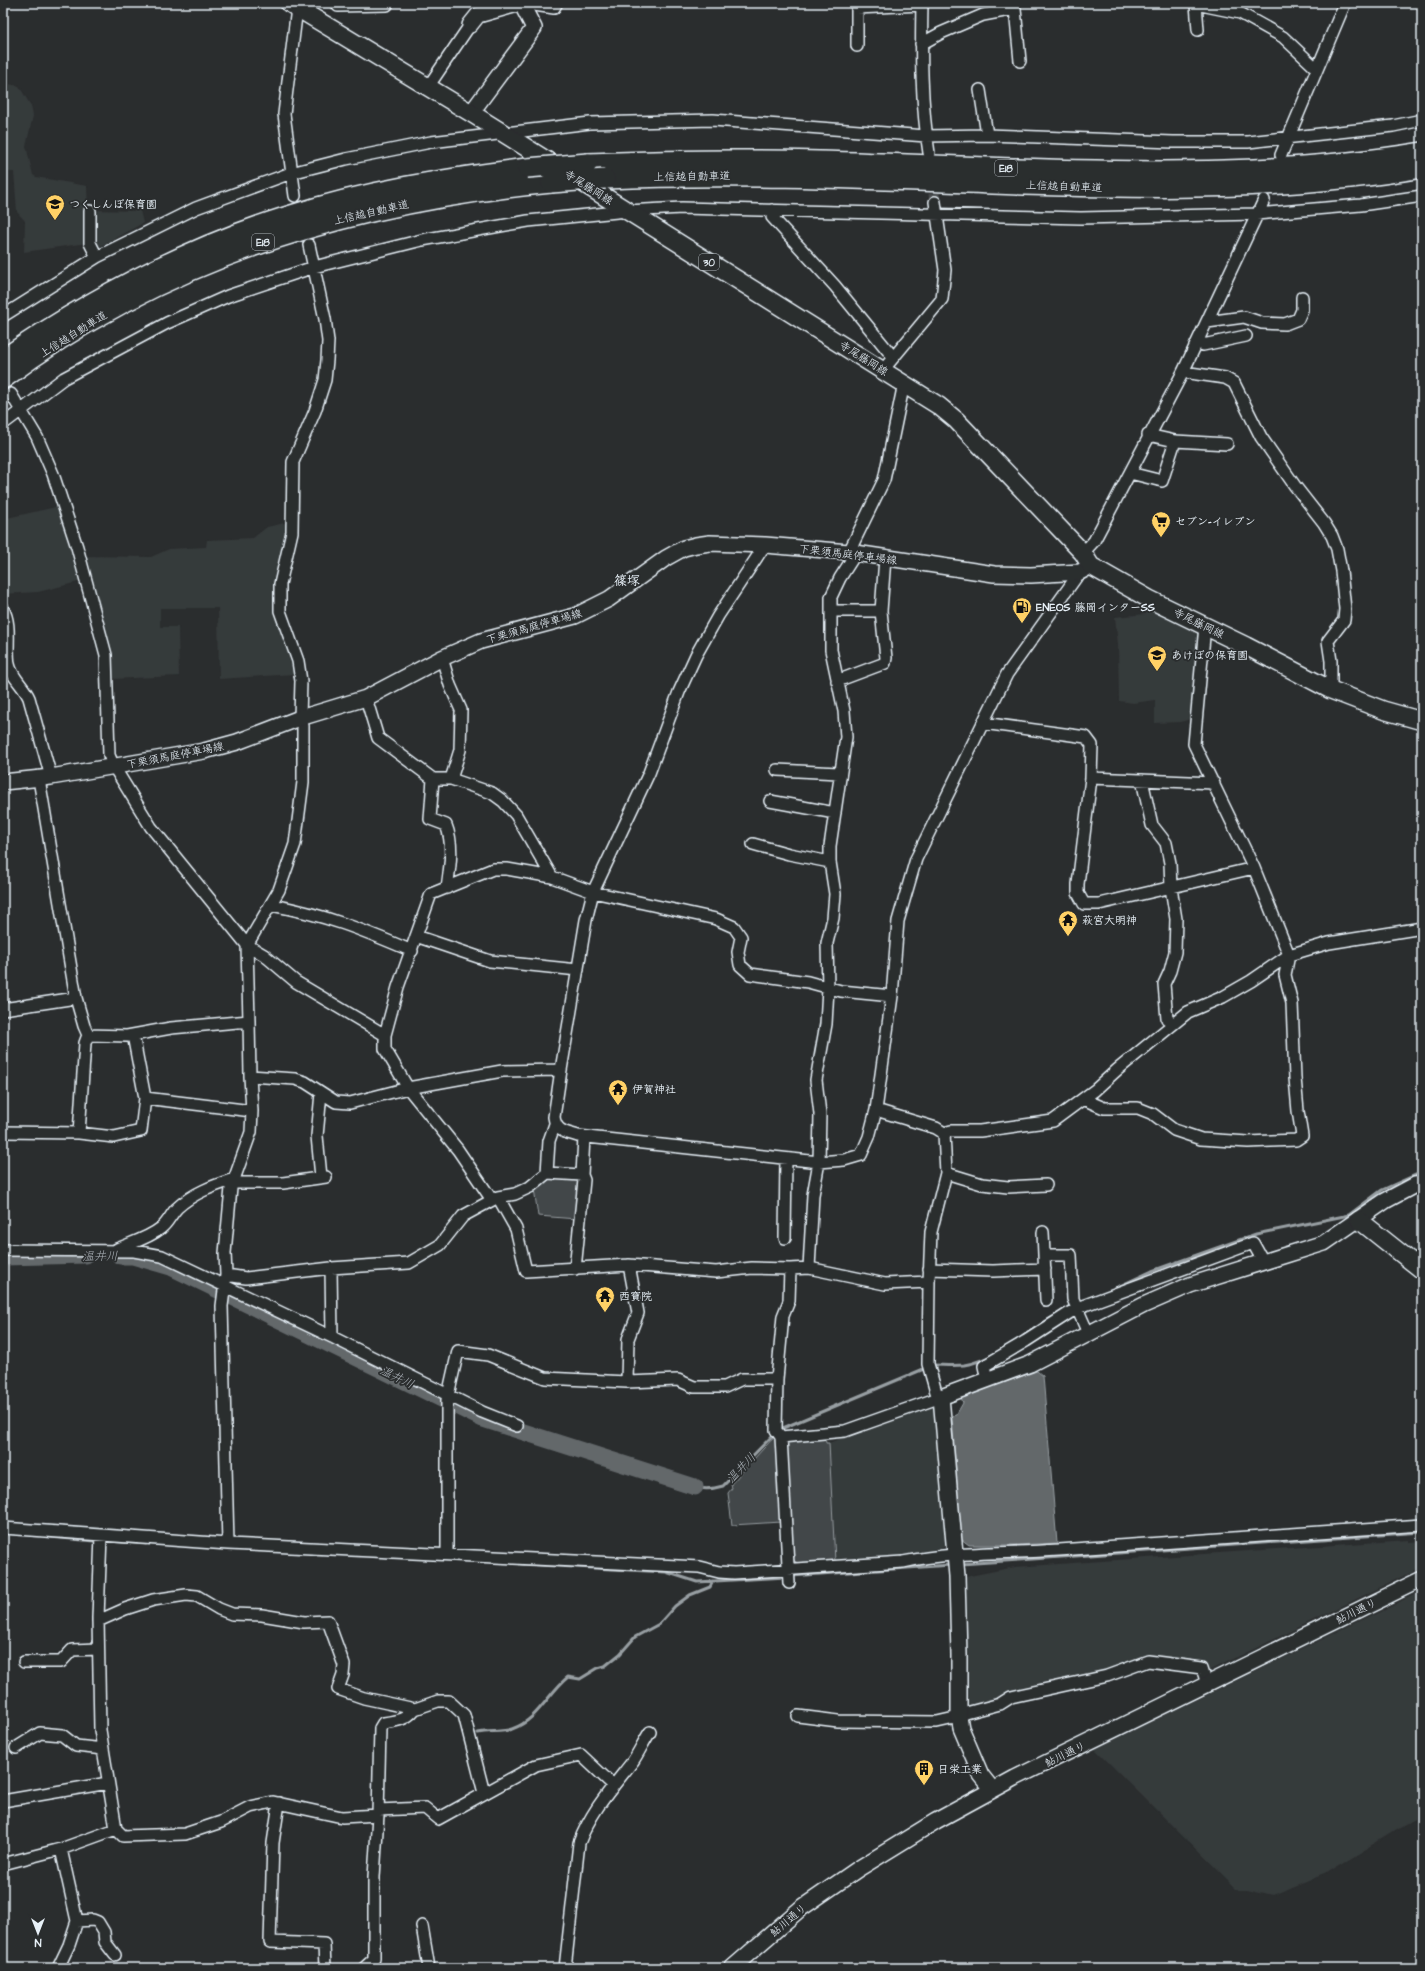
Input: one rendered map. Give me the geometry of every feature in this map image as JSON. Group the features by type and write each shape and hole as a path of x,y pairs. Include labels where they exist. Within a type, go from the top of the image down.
{"highway":[{"name":"上信越自動車道","path":"3,359 63,319 115,289 155,268 244,231 288,216 382,191 477,174 588,163 699,159 1060,169 1192,171 1294,168 1422,152"},
{"name":"上信越自動車道","path":"7,387 76,330 123,303 164,283 252,246 338,219 385,207 470,192 605,179 768,176 1066,186 1196,188 1297,184 1346,179 1422,168"}],"main road":[{"name":"寺尾藤岡線","path":"293,6 471,113 940,406 956,420 1085,564 1149,599 1331,690 1376,707 1422,721"},
{"path":"1359,1220 1422,1270"}],"street":[{"path":"338,3 338,6 387,5 388,3"},
{"path":"471,113 534,28 521,3"},
{"path":"428,87 478,15 521,3 554,8 557,3"},
{"path":"1281,155 1344,3"},
{"path":"857,46 857,8 922,4 922,100 929,153"},
{"path":"1198,30 1196,4 1240,13 1283,37 1317,69"},
{"path":"293,6 284,114 291,156 291,173 295,196"},
{"path":"921,44 983,14 1015,9 1020,61"},
{"path":"980,90 987,136"},
{"path":"3,316 97,257 196,208 291,173 391,149 431,142 590,122 713,120 926,136 987,136 1173,142 1248,142 1393,126 1422,120"},
{"path":"3,424 64,378 167,323 228,296 314,267 422,240 528,221 627,211 682,208 1081,218 1256,214 1361,205 1422,196"},
{"path":"765,545 718,616 696,655 649,773 593,892 586,920 554,1117 555,1124 560,1131 584,1137 819,1162 844,1160 861,1155 869,1137 876,1110 892,996 898,921 916,859 1008,674 1085,564 1094,541 1130,473 1148,435 1183,372 1232,270 1256,214 1264,200"},
{"path":"883,370 942,299 945,270 935,202"},
{"path":"772,210 772,217 835,286 893,357"},
{"path":"90,211 90,243 97,257"},
{"path":"228,1544 224,1286 225,1253 233,1181 250,1132 252,1111 247,945 279,890 295,844 303,782 303,726 300,718 301,681 298,661 280,611 280,584 292,532 293,462 315,411 325,380 327,360 328,341 325,319 309,245"},
{"path":"1207,322 1244,317 1251,321 1262,323 1285,324 1298,319 1302,310 1302,297"},
{"path":"1199,339 1203,345 1246,336"},
{"path":"1183,372 1225,378 1234,383 1261,437 1332,536 1337,549 1341,571 1345,609 1344,620 1328,641 1331,690"},
{"path":"809,1268 813,1195 819,1162 820,1114 816,1080 826,1024 828,988 827,943 834,918 834,894 830,862 840,773 846,737 844,711 831,650 831,597 884,480 904,383"},
{"path":"7,387 37,437 53,474 77,547 106,655 109,755 114,767 151,827 247,945 264,955 296,982 385,1035"},
{"path":"1148,435 1175,441 1227,444"},
{"path":"1130,473 1162,481 1175,441"},
{"name":"下栗須馬庭停車場線","path":"3,782 45,778 204,751 237,742 300,718 366,698 442,658 481,641 575,616 609,599 666,558 684,548 710,543 765,545 852,553 994,574 1085,564"},
{"path":"837,681 885,663 886,658 881,611 885,558"},
{"path":"3,609 7,616 9,664 12,672 26,689 29,698 45,778 76,998 88,1035 85,1044 79,1133"},
{"path":"831,611 881,611"},
{"path":"1083,1099 1104,1108 1138,1108 1153,1114 1174,1130 1201,1139 1248,1142 1296,1140 1302,1136 1295,1078 1292,1003 1285,974 1288,955 1254,868 1194,744 1205,626"},
{"path":"442,658 450,685 461,710 460,750 451,779"},
{"path":"366,698 378,738 434,779 451,779 492,793 503,801 516,815 552,876"},
{"path":"983,722 1086,737 1092,745 1091,778 1078,884 1078,893 1084,904 1099,904 1254,868"},
{"path":"777,770 840,773"},
{"path":"1091,778 1214,783"},
{"path":"434,779 430,819 446,825 450,834 451,855 447,888"},
{"path":"1142,780 1152,825 1166,844 1170,863 1171,888 1176,919 1175,952 1170,971 1164,984 1167,1019 1173,1023"},
{"path":"770,801 835,813"},
{"path":"753,844 789,854 830,862"},
{"path":"892,996 840,991 808,982 750,974 740,965 738,952 741,937 734,927 716,919 593,892 552,876 507,869 493,869 431,894 398,987 385,1035 386,1049 408,1088 495,1198 516,1229 526,1270 575,1269 629,1265 716,1272 752,1268 809,1268 885,1284 929,1282"},
{"path":"271,905 306,911 339,921 412,951"},
{"path":"876,1110 936,1128 944,1133 951,1131 980,1131 1053,1121 1083,1099 1188,1012 1223,997 1288,955 1329,943 1422,928"},
{"path":"416,936 490,961 578,970"},
{"path":"3,1009 76,998"},
{"path":"88,1035 133,1035 171,1028 249,1021"},
{"path":"3,1132 79,1133 114,1137 141,1131 145,1098 133,1035"},
{"path":"250,1076 295,1079 305,1082 336,1102 350,1103 408,1088 502,1071 561,1070"},
{"path":"112,1250 152,1234 162,1227 176,1209 190,1198 209,1188 233,1181 283,1183 324,1177 317,1136 321,1093"},
{"path":"145,1098 252,1111"},
{"path":"547,1173 549,1141 555,1124"},
{"path":"944,1133 946,1173 930,1232 928,1364 936,1392 941,1397 955,1558 960,1654 959,1717 961,1728 981,1775 993,1790"},
{"path":"575,1269 584,1180 582,1175 584,1137"},
{"path":"785,1238 786,1159"},
{"path":"224,1286 246,1278 331,1268 409,1263 440,1245 463,1216 495,1198 515,1194 530,1187 547,1173 582,1175"},
{"path":"946,1173 982,1184 1008,1187 1046,1185"},
{"path":"781,1437 845,1431 1030,1364 1144,1305 1190,1285 1324,1243 1385,1201 1414,1185 1422,1184"},
{"path":"1043,1232 1046,1300"},
{"path":"987,1380 984,1366 1077,1308 1252,1243 1263,1261"},
{"path":"3,1250 112,1250 134,1251 162,1256 332,1337 482,1412 517,1426"},
{"path":"1045,1255 1072,1255 1072,1299 1088,1333"},
{"path":"627,1382 628,1339 638,1313 629,1265"},
{"path":"331,1268 332,1337"},
{"path":"789,1576 781,1437 776,1430 777,1379 783,1316 789,1301 790,1269"},
{"path":"929,1269 993,1271 1045,1269"},
{"path":"447,1554 448,1394 458,1351 488,1355 544,1378 627,1382 678,1380 694,1387 725,1387 742,1379 777,1379"},
{"path":"3,1528 228,1544 699,1567 727,1573 789,1576 903,1562 929,1556 955,1558 1422,1525"},
{"path":"101,1535 98,1621 100,1730 116,1829 123,1836 185,1834 221,1822 250,1807 273,1802 342,1817 425,1808 438,1819 536,1765 581,1755 613,1785"},
{"name":"鮎川通り","path":"732,1968 800,1909 858,1869 936,1821 993,1790 1422,1579"},
{"path":"98,1621 125,1609 153,1600 186,1595 197,1596 219,1609 232,1614 262,1616 304,1622 328,1621 344,1665 343,1675 338,1689 364,1698 414,1709 438,1701 449,1701 464,1715 484,1793"},
{"path":"24,1662 60,1662 72,1650 98,1649"},
{"path":"798,1716 838,1721 937,1722 959,1717 966,1713 1000,1704 1011,1697 1100,1678 1148,1661 1202,1668 1207,1684"},
{"path":"364,1968 374,1959 374,1877 378,1813 380,1728 383,1723 400,1721 409,1716 414,1709"},
{"path":"565,1968 580,1843 584,1829 596,1808 633,1760 650,1732"},
{"path":"16,1748 40,1733 62,1736 76,1746 103,1749"},
{"path":"3,1801 108,1783"},
{"path":"279,1803 273,1843 270,1942 324,1944 325,1968"},
{"path":"3,1864 61,1849 116,1829"},
{"path":"58,1968 69,1945 77,1921 61,1849"},
{"path":"77,1921 93,1920 98,1922 104,1932 105,1942 115,1955"},
{"path":"422,1926 429,1968"}],"shaded area":[{"path":"3,83 19,86 31,106 33,116 26,146 33,175 36,177 87,186 88,210 140,211 143,223 97,248 87,243 24,252 25,221 17,212 14,172 3,172"},
{"path":"60,506 82,581 38,592 3,594 3,519"},
{"path":"289,522 274,593 274,606 294,674 219,679 218,608 160,608 160,627 178,627 179,676 111,679 82,556 151,557 169,549 206,547 207,540 253,538 267,527"},
{"name":"あけぼの保育園","path":"1147,608 1198,633 1190,719 1181,722 1155,723 1155,700 1133,703 1119,701 1118,644 1115,617 1146,614"},
{"path":"546,1176 579,1177 577,1219 538,1216 534,1188"},
{"path":"1037,1371 1043,1376 1057,1543 969,1545 961,1539 952,1416 956,1415 963,1403 961,1397"},
{"path":"928,1405 936,1409 946,1544 942,1548 903,1556 835,1562 829,1443"},
{"path":"775,1436 781,1522 732,1525 728,1493 732,1488 731,1484"},
{"path":"825,1437 826,1443 829,1443 835,1562 799,1564 792,1559 785,1446 790,1439"},
{"path":"1409,1540 1409,1542 1422,1541 1422,1567 1207,1672 1150,1659 1105,1673 1009,1694 970,1708 965,1708 960,1578 1015,1567"},
{"path":"1422,1591 1422,1817 1405,1825 1329,1872 1273,1895 1247,1889 1236,1889 1095,1749"}],"waterway":[{"path":"1111,1290 1152,1271 1256,1234 1349,1215 1382,1190 1422,1172"},
{"name":"温井川","path":"3,1257 86,1255"},
{"name":"温井川","path":"120,1256 133,1256 171,1267 483,1419 695,1487"},
{"path":"932,1365 964,1365 986,1358 1009,1346 1051,1318"},
{"path":"783,1428 926,1368"},
{"name":"温井川","path":"695,1487 709,1489 723,1486 775,1433"},
{"path":"961,1564 1422,1532"},
{"path":"50,1537 94,1541"},
{"path":"109,1541 146,1544"},
{"path":"520,1564 666,1572 697,1582 786,1577"},
{"path":"791,1576 951,1565"},
{"path":"478,1733 508,1730 521,1725 536,1713 561,1683 568,1677 580,1679 598,1668 605,1666 620,1654 635,1637 659,1624 675,1606 690,1595 710,1587 713,1581"}],"tunnel":[{"path":"932,177 935,202"}],"place":[{"name":"つくしんぼ保育園","path":"55,221"},
{"name":"セブン-イレブン","path":"1161,538"},
{"name":"ENEOS 藤岡インターSS","path":"1022,624"},
{"name":"あけぼの保育園","path":"1157,672"},
{"name":"萩宮大明神","path":"1068,937"},
{"name":"伊賀神社","path":"618,1106"},
{"name":"西寶院","path":"605,1313"},
{"name":"日栄工業","path":"924,1786"}],"district":[{"name":"篠塚","path":"627,580"}]}
